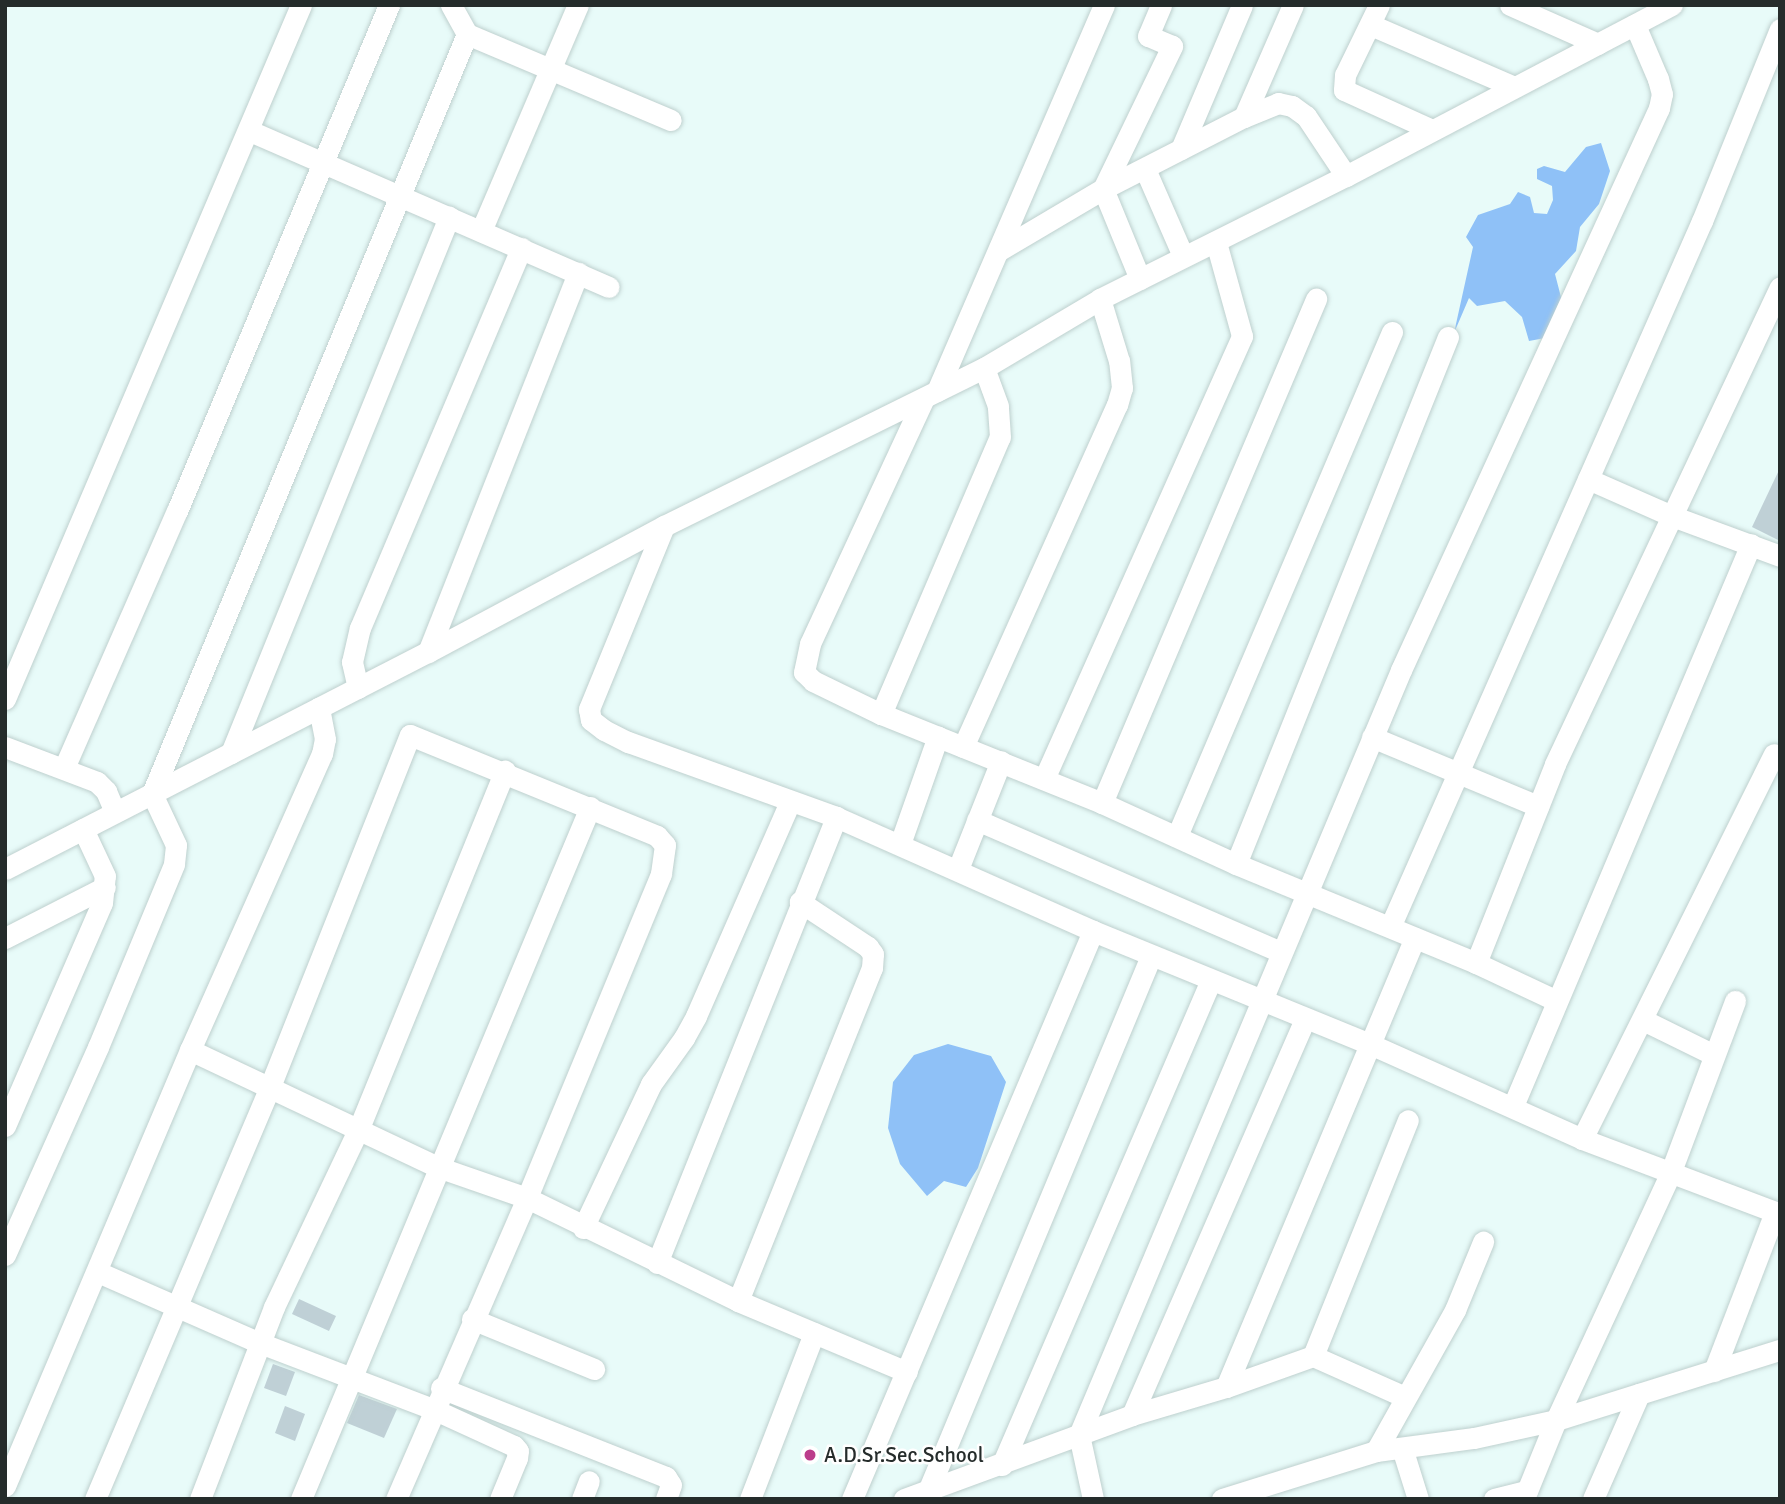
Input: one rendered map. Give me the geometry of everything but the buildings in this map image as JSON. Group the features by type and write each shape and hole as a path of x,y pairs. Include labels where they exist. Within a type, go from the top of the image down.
{"street":[{"path":"5,699 250,131 301,5"},
{"path":"64,768 177,512 389,5"},
{"path":"451,5 467,34 549,71 671,120"},
{"path":"481,231 578,5"},
{"path":"1104,5 998,251 804,658 804,672 813,681 881,714 1102,803 1236,864 1476,963 1557,1001"},
{"path":"1140,279 1103,189 1172,46 1148,36 1161,5"},
{"path":"1181,149 1242,5"},
{"path":"1244,117 1293,5"},
{"path":"1510,5 1598,44"},
{"path":"5,869 428,652 664,526 984,368 1100,299 1346,176 1672,5"},
{"path":"1432,130 1344,90 1345,75 1375,15 1514,88"},
{"path":"1093,1499 1079,1435 1372,737 1659,108 1662,94 1658,79 1635,25"},
{"path":"1390,927 1702,221 1780,29"},
{"path":"5,1255 98,1047 174,864 176,845 152,794 467,34"},
{"path":"998,251 1103,189 1244,117 1278,103 1292,106 1306,116 1346,176"},
{"path":"250,131 609,287"},
{"path":"1145,169 1183,256"},
{"path":"231,753 449,217"},
{"path":"1044,779 1242,336 1216,242"},
{"path":"358,688 352,662 360,628 521,248"},
{"path":"428,652 578,273"},
{"path":"1476,963 1555,764 1780,287"},
{"path":"963,747 1122,388 1119,361 1100,299"},
{"path":"1102,803 1317,299"},
{"path":"1177,835 1392,332"},
{"path":"1236,864 1448,337"},
{"path":"881,714 1000,437 998,406 984,368"},
{"path":"1588,479 1672,516 1780,556"},
{"path":"664,526 589,709 591,720 628,742 836,817 900,844 1093,931 1370,1044 1582,1139 1777,1213 1714,1371"},
{"path":"1513,1106 1751,544"},
{"path":"5,1486 190,1051 322,754 325,739 319,708"},
{"path":"94,1499 269,1088 410,735 590,807 657,836 665,845 656,887 527,1198 441,1388 396,1499"},
{"path":"900,844 938,736"},
{"path":"1372,737 1538,806"},
{"path":"5,747 64,768 102,786 115,812"},
{"path":"1582,1139 1774,754"},
{"path":"958,869 1000,761"},
{"path":"200,1499 260,1343 359,1128 505,772"},
{"path":"583,1228 651,1084 684,1038 696,1016 790,802"},
{"path":"301,1499 590,807"},
{"path":"657,1263 836,817"},
{"path":"977,820 1281,952"},
{"path":"5,1126 102,903 106,876 83,829"},
{"path":"5,938 106,887"},
{"path":"737,1301 872,968 873,954 868,947 800,902"},
{"path":"852,1499 1093,931"},
{"path":"1226,1387 1415,938"},
{"path":"928,1491 1151,956"},
{"path":"1002,1465 1211,980"},
{"path":"1494,1499 1525,1495 1556,1420 1670,1174 1735,1001"},
{"path":"1132,1415 1305,1019"},
{"path":"1643,1020 1714,1055"},
{"path":"190,1051 438,1167 527,1198 583,1228 737,1301 908,1372"},
{"path":"1312,1356 1408,1119"},
{"path":"1376,1451 1455,1310 1483,1242"},
{"path":"98,1272 260,1343 433,1409 514,1446 518,1451 500,1499"},
{"path":"472,1319 594,1369"},
{"path":"750,1499 814,1333"},
{"path":"1222,1499 1252,1494 1376,1451 1474,1438 1556,1420 1780,1350"},
{"path":"905,1499 1132,1415 1226,1387 1312,1356 1405,1397"},
{"path":"441,1388 666,1478 671,1485 666,1499"},
{"path":"1593,1499 1639,1394"},
{"path":"1402,1448 1418,1499"}],"water":[{"path":"1601,143 1610,171 1599,204 1580,227 1576,251 1555,274 1562,301 1545,338 1529,341 1522,317 1505,301 1477,306 1469,298 1454,333 1473,247 1466,237 1478,215 1510,204 1518,192 1530,197 1534,213 1547,214 1553,200 1552,186 1537,179 1537,169 1544,166 1565,172 1586,147"},
{"path":"948,1044 991,1056 1006,1082 978,1168 966,1187 944,1181 927,1196 900,1164 888,1128 893,1082 914,1055"}],"place":[{"name":"A.D.Sr.Sec.School","path":"810,1455"}]}
